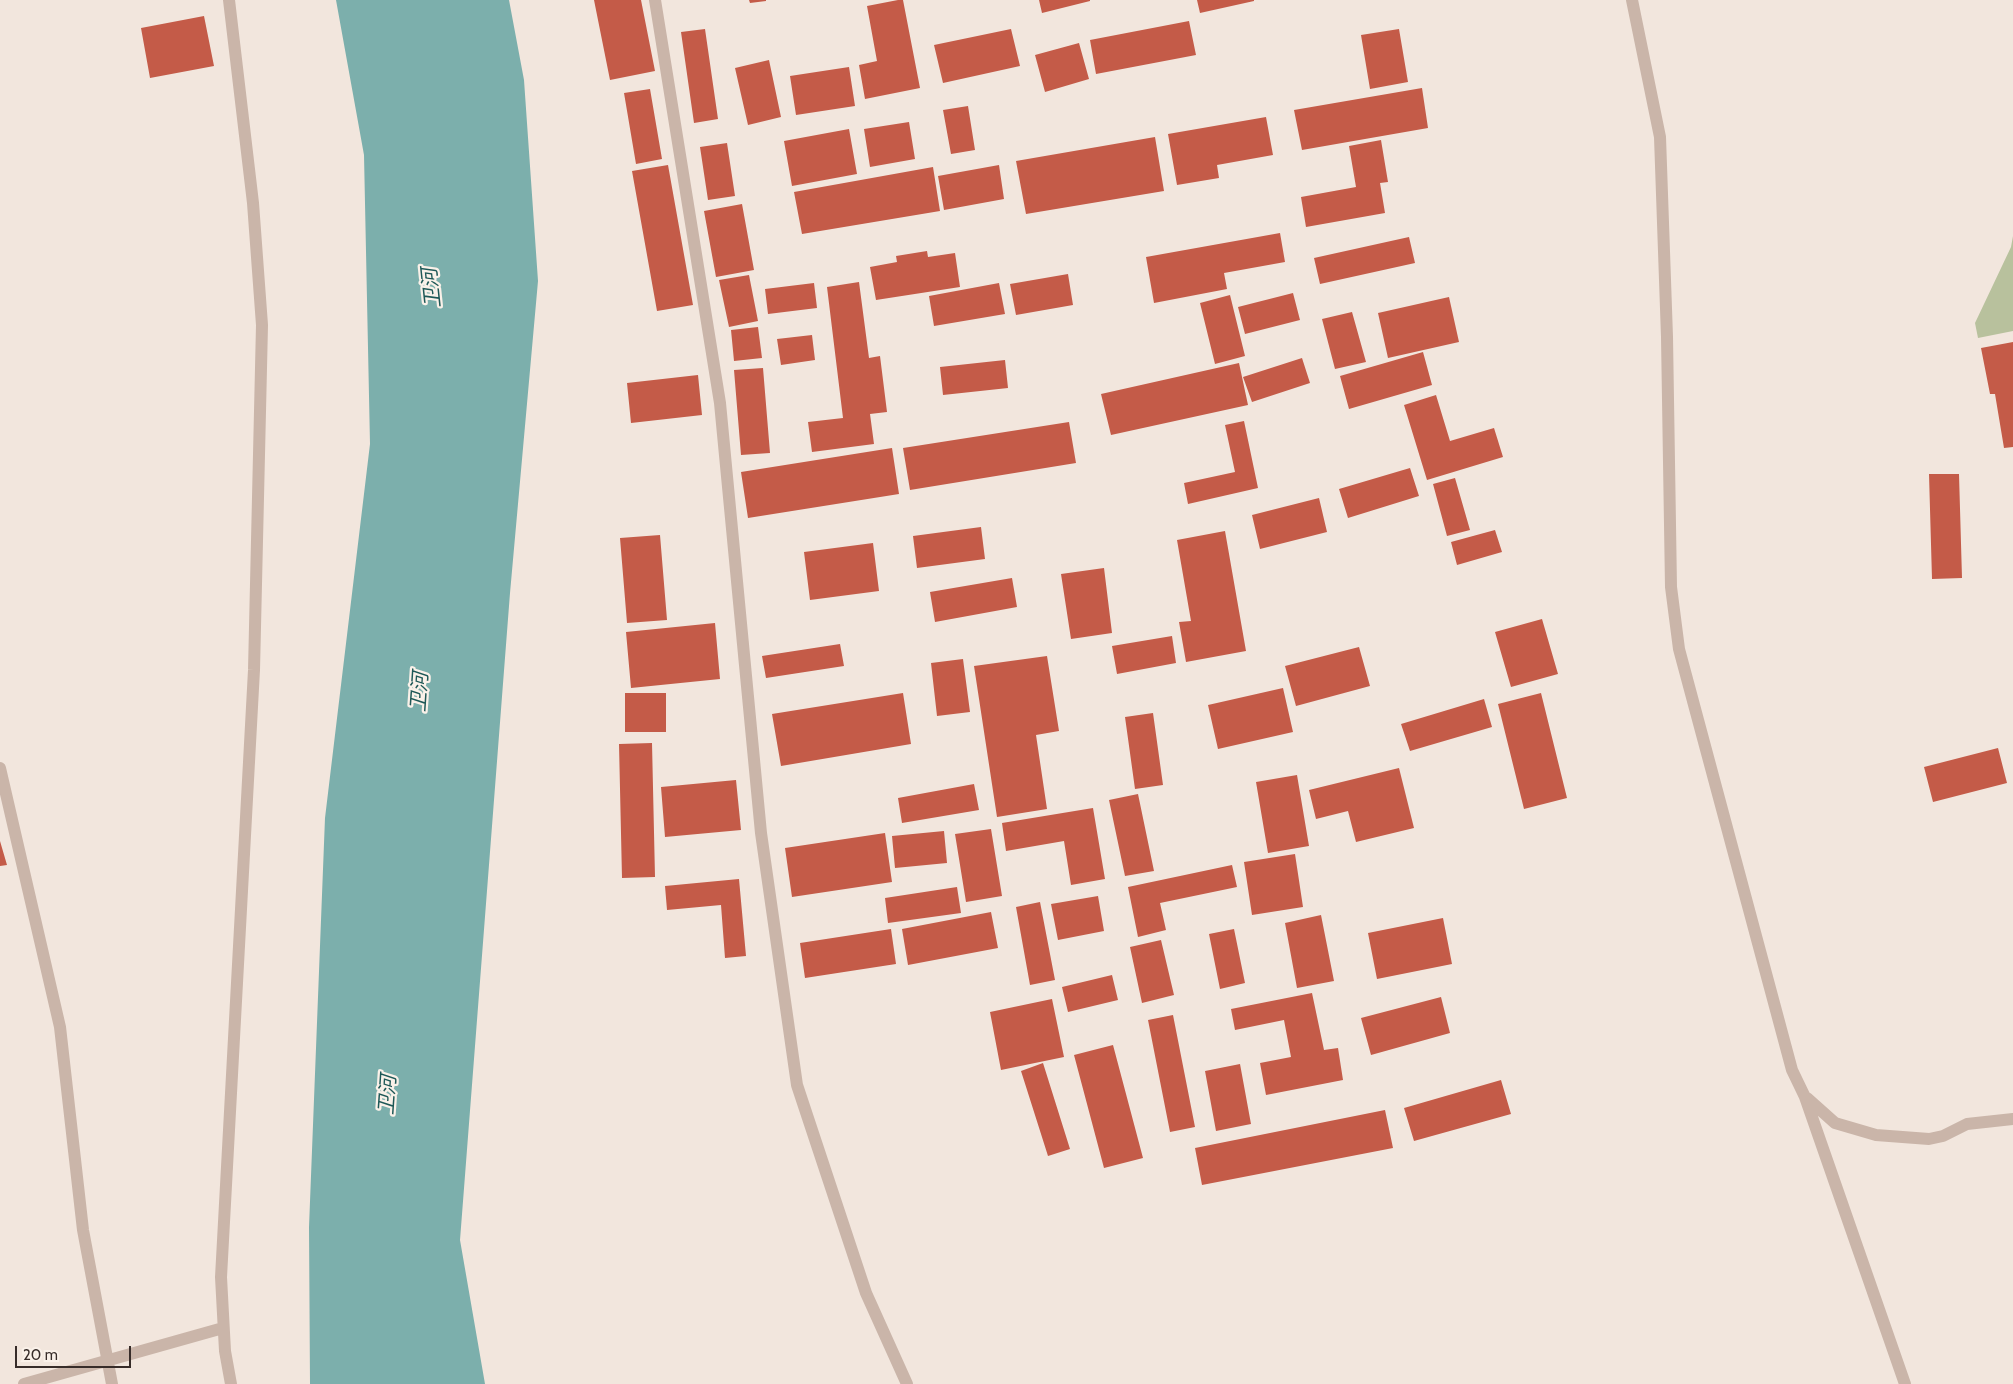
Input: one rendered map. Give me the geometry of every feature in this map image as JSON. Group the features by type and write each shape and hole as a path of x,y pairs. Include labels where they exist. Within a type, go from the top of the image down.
{"street":[{"path":"229,0 253,203 262,325 254,670 221,1277 225,1351 231,1384"},
{"path":"655,0 720,403 761,833 797,1085 866,1293 907,1384"},
{"path":"1632,0 1660,136 1667,337 1671,587 1679,649 1792,1070 1805,1097 1905,1384"},
{"path":"0,768 60,1027 83,1230 112,1384"},
{"path":"1805,1097 1836,1123 1876,1135 1929,1139 1943,1136 1966,1124 2013,1119"},
{"path":"24,1384 223,1328"}],"green space":[{"path":"2013,236 2013,331 1978,338 1975,323 2011,247"}],"water":[{"name":"卫河","path":"336,0 509,0 524,80 538,281 510,593 460,1240 485,1384 310,1384 309,1227 325,818 370,444 364,155"}],"building":[{"path":"594,0 641,0 655,71 610,80"},
{"path":"749,0 766,0 766,1 750,3"},
{"path":"903,0 920,88 865,99 859,65 877,61 867,6"},
{"path":"1039,0 1090,0 1090,1 1042,13"},
{"path":"1197,0 1254,0 1254,1 1200,13"},
{"path":"204,16 214,66 150,78 141,28"},
{"path":"1189,21 1196,55 1096,74 1090,40"},
{"path":"705,29 718,119 694,123 681,32"},
{"path":"1011,29 1020,66 943,83 934,45"},
{"path":"1399,29 1408,82 1370,89 1361,35"},
{"path":"1079,43 1089,79 1045,92 1035,55"},
{"path":"769,60 781,117 748,125 735,68"},
{"path":"849,67 855,106 796,115 790,76"},
{"path":"1422,88 1428,128 1302,150 1294,110"},
{"path":"650,89 662,159 636,164 624,93"},
{"path":"968,106 975,150 951,154 943,110"},
{"path":"1266,117 1273,155 1217,165 1219,178 1177,185 1168,134"},
{"path":"909,122 915,159 870,167 864,129"},
{"path":"849,129 857,174 792,186 784,141"},
{"path":"1155,137 1164,191 1026,214 1016,161"},
{"path":"1381,140 1388,182 1380,183 1385,213 1306,227 1301,197 1356,187 1349,146"},
{"path":"727,143 735,196 708,200 700,147"},
{"path":"668,165 693,305 657,311 632,171"},
{"path":"999,165 1004,199 944,210 938,176"},
{"path":"933,167 940,211 802,234 794,192"},
{"path":"742,204 754,270 716,277 704,211"},
{"path":"1280,233 1285,262 1224,273 1227,289 1154,303 1146,257"},
{"path":"1409,237 1415,263 1320,284 1314,258"},
{"path":"927,251 928,257 955,253 960,287 876,300 870,267 897,262 896,256"},
{"path":"1068,274 1073,305 1016,315 1010,284"},
{"path":"749,275 758,321 729,327 719,280"},
{"path":"859,282 869,358 880,356 887,412 870,414 874,444 812,452 808,422 843,418 827,287"},
{"path":"814,283 817,308 768,314 765,289"},
{"path":"999,283 1005,314 934,326 929,296"},
{"path":"1293,293 1300,320 1245,334 1238,307"},
{"path":"1230,295 1245,356 1215,364 1200,303"},
{"path":"1449,297 1459,342 1388,358 1378,313"},
{"path":"1352,312 1366,362 1335,369 1322,319"},
{"path":"758,327 762,358 734,361 731,330"},
{"path":"812,335 815,360 781,365 777,339"},
{"path":"2013,342 2013,447 2004,448 1995,394 1990,394 1981,348"},
{"path":"1423,352 1432,385 1349,409 1340,376"},
{"path":"1302,358 1310,383 1252,402 1243,377"},
{"path":"1005,360 1008,388 943,395 940,367"},
{"path":"1239,363 1248,405 1111,435 1101,394"},
{"path":"763,368 770,453 741,455 734,370"},
{"path":"698,375 702,415 631,423 627,383"},
{"path":"1436,395 1450,441 1494,428 1503,457 1427,480 1404,405"},
{"path":"1244,421 1258,488 1188,504 1184,483 1235,472 1225,425"},
{"path":"1069,422 1076,463 910,490 903,448"},
{"path":"892,448 899,494 748,518 741,472"},
{"path":"1410,468 1419,496 1348,518 1339,489"},
{"path":"1929,474 1959,474 1962,578 1932,579"},
{"path":"1455,478 1470,530 1447,536 1433,484"},
{"path":"1319,498 1327,532 1260,549 1252,515"},
{"path":"981,527 985,559 917,568 913,536"},
{"path":"1495,530 1502,552 1457,565 1451,542"},
{"path":"1225,531 1246,651 1186,662 1179,622 1191,621 1177,540"},
{"path":"660,535 667,620 627,623 620,538"},
{"path":"873,543 879,591 810,600 804,552"},
{"path":"1104,568 1112,633 1071,639 1061,574"},
{"path":"1012,578 1017,607 935,622 930,592"},
{"path":"1542,619 1558,674 1511,687 1495,632"},
{"path":"715,623 720,679 631,688 626,632"},
{"path":"1172,636 1176,663 1117,674 1112,646"},
{"path":"840,644 844,666 766,678 762,656"},
{"path":"1359,647 1370,686 1296,706 1285,666"},
{"path":"1047,656 1059,731 1036,735 1047,809 997,817 974,666"},
{"path":"963,659 970,712 937,716 931,663"},
{"path":"1283,688 1293,732 1218,749 1208,705"},
{"path":"625,693 666,693 666,732 625,732"},
{"path":"903,693 911,744 781,766 772,714"},
{"path":"1541,693 1567,798 1524,809 1498,704"},
{"path":"1484,699 1492,727 1410,751 1401,724"},
{"path":"1153,713 1163,785 1135,789 1125,717"},
{"path":"652,743 655,877 622,878 619,744"},
{"path":"1998,748 2007,783 1933,802 1924,767"},
{"path":"1399,768 1414,828 1356,842 1348,811 1316,819 1309,790"},
{"path":"1297,775 1309,846 1268,853 1256,782"},
{"path":"736,780 741,830 665,837 661,787"},
{"path":"974,784 979,810 902,823 898,798"},
{"path":"1138,794 1154,871 1125,876 1109,800"},
{"path":"1093,808 1105,879 1071,885 1064,841 1006,851 1002,823"},
{"path":"991,829 1002,896 966,902 955,834"},
{"path":"944,831 947,863 895,868 892,836"},
{"path":"885,833 892,882 792,897 785,848"},
{"path":"0,841 7,865 0,866"},
{"path":"1295,854 1303,907 1252,915 1244,862"},
{"path":"1232,865 1237,887 1160,903 1166,930 1138,937 1128,887"},
{"path":"739,879 746,956 725,958 721,905 667,910 665,886"},
{"path":"957,887 961,913 888,923 885,898"},
{"path":"1098,896 1104,931 1058,940 1051,904"},
{"path":"1040,902 1055,980 1030,985 1016,907"},
{"path":"991,912 998,948 908,965 902,929"},
{"path":"1321,915 1334,981 1297,988 1285,923"},
{"path":"1443,918 1452,964 1377,979 1368,933"},
{"path":"891,929 896,964 805,978 800,943"},
{"path":"1234,929 1245,983 1220,989 1209,934"},
{"path":"1161,940 1174,995 1142,1003 1130,947"},
{"path":"1112,975 1118,1000 1068,1012 1062,987"},
{"path":"1312,993 1324,1050 1338,1048 1343,1080 1266,1095 1260,1063 1291,1057 1284,1020 1235,1030 1231,1009"},
{"path":"1441,997 1450,1033 1371,1055 1361,1018"},
{"path":"1052,999 1064,1057 1001,1070 990,1012"},
{"path":"1173,1015 1195,1127 1170,1132 1148,1020"},
{"path":"1113,1045 1143,1158 1104,1168 1074,1055"},
{"path":"1043,1063 1070,1149 1048,1156 1021,1071"},
{"path":"1240,1064 1251,1124 1216,1131 1205,1071"},
{"path":"1501,1080 1511,1114 1414,1141 1404,1108"},
{"path":"1385,1110 1393,1148 1202,1185 1195,1148"}]}
